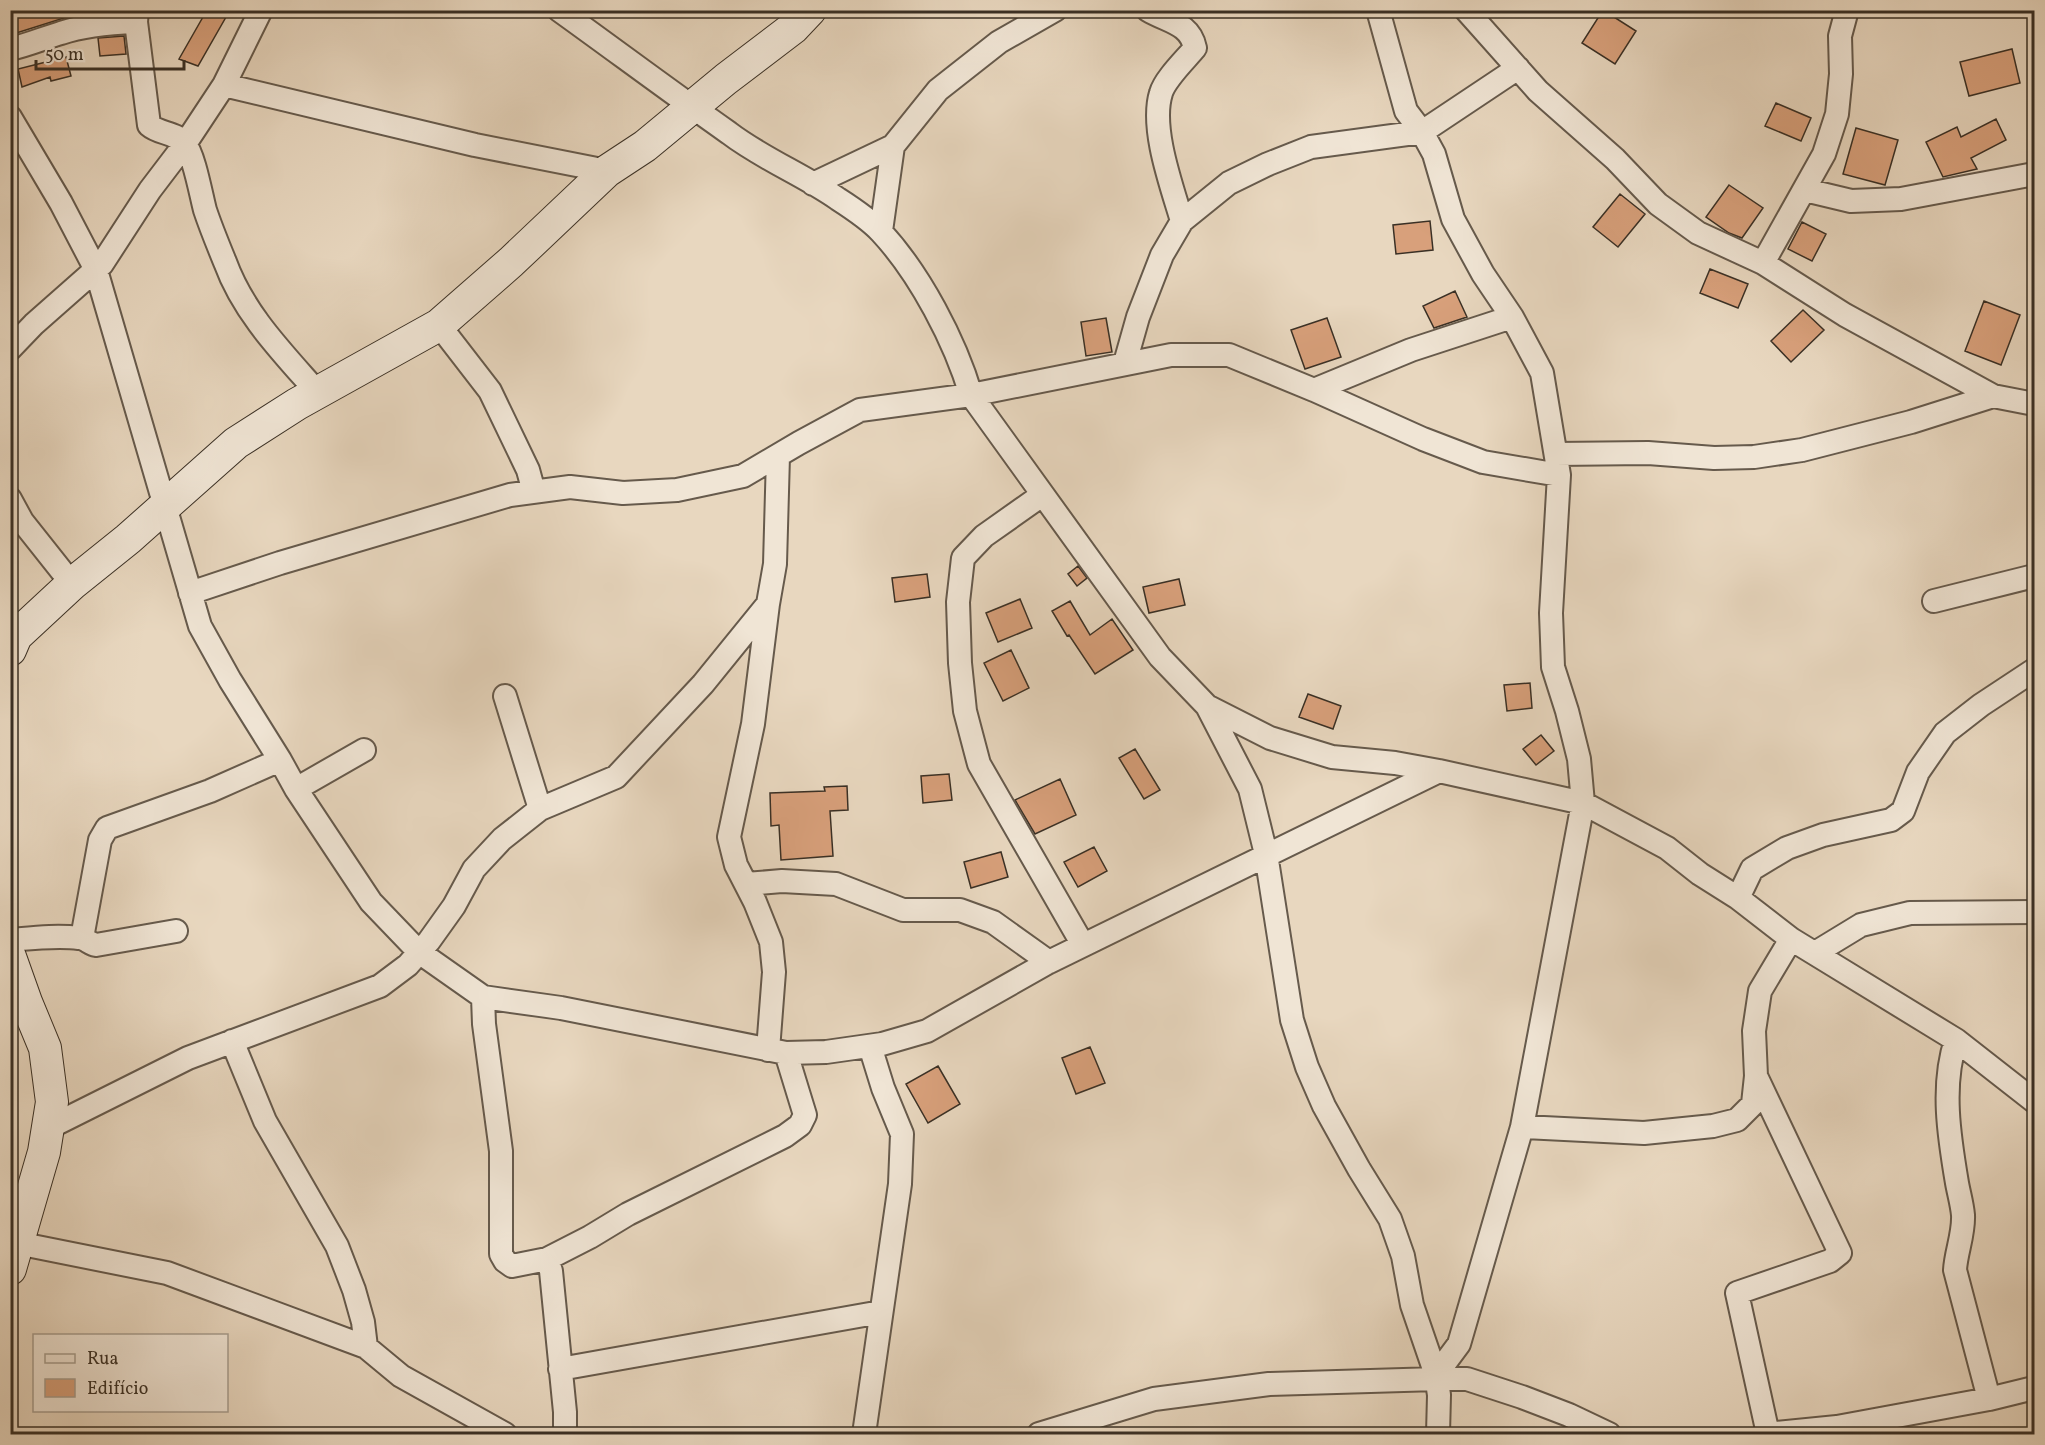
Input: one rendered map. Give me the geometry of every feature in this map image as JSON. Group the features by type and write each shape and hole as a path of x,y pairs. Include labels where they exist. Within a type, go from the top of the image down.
{"street":[{"path":"10,349 34,324 102,264 150,190 185,144 224,85 261,10"},
{"path":"559,10 729,134 774,163 837,198 881,231 912,273 944,325 971,395 1161,657 1207,706 1250,789 1266,854 1292,1020 1307,1066 1324,1106 1390,1219 1403,1256 1412,1305 1436,1377 1439,1395 1438,1434"},
{"path":"813,184 893,146 938,90 999,42 1055,10"},
{"path":"1148,10 1186,30 1193,38 1195,48 1161,92 1158,118 1164,156 1182,221"},
{"path":"1378,10 1406,111 1422,132 1434,154 1453,219 1483,274 1512,317 1542,373 1558,465 1551,613 1553,667 1579,759 1582,803 1522,1127 1459,1344 1436,1377"},
{"path":"1466,10 1538,91 1615,159 1659,204 1698,233 1763,263 1845,315 1993,396 2034,404"},
{"path":"1763,263 1824,154 1837,114 1841,74 1840,36 1847,10"},
{"path":"12,642 72,584 128,540 236,443 318,393 439,325 607,171 645,146 793,28 809,11"},
{"path":"10,49 62,33 136,16 149,125 153,129 169,133 185,144 218,244 247,309 318,393"},
{"path":"1125,363 1138,317 1162,255 1182,221 1229,183 1311,147 1422,132 1518,68"},
{"path":"224,85 475,145 607,171"},
{"path":"10,117 62,203 96,270 200,626 296,789 371,902 419,952 483,996 561,1008 777,1051 826,1052 870,1046 927,1031 1049,962 1439,771"},
{"path":"881,231 893,146"},
{"path":"1804,189 1851,201 1901,199 2034,174"},
{"path":"1314,390 1411,350 1512,317"},
{"path":"439,325 490,391 528,470 534,492"},
{"path":"190,593 395,528 510,495 570,487 623,493 678,490 743,476 860,410 971,395 1171,355 1228,355 1314,390 1423,439 1483,462 1558,465 1648,453 1714,458 1754,457 1802,450 1993,396"},
{"path":"483,996 484,1024 501,1151 501,1254 512,1266 546,1259 590,1237 628,1214 785,1136 800,1125 805,1115 777,1051 771,942 736,865 729,837 753,724 775,564 778,456"},
{"path":"1042,495 984,536 963,558 958,602 960,663 965,711 979,764 1083,945"},
{"path":"10,499 22,521 72,584"},
{"path":"1934,601 2034,576"},
{"path":"48,1128 188,1058 380,986 408,965 419,952 454,906 474,869 502,839 540,809 616,777 703,684 768,604"},
{"path":"1738,898 1752,869 1786,848 1823,835 1891,820 1903,811 1918,772 1945,733 1981,705 2034,670"},
{"path":"505,696 540,809"},
{"path":"1207,706 1270,738 1332,757 1395,763 1439,771 1582,803 1667,848 1791,939 1956,1040 2034,1101"},
{"path":"296,789 364,750"},
{"path":"82,938 100,840 107,828 210,791 280,760"},
{"path":"746,884 782,880 836,884 903,910 960,910 993,922 1049,962"},
{"path":"1815,953 1861,925 1910,913 2034,912"},
{"path":"10,940 46,937 82,938 89,944 96,945 176,931"},
{"path":"1522,1127 1644,1133 1713,1126 1737,1120 1753,1104 1756,1076 1754,1031 1760,991 1791,939"},
{"path":"10,957 45,1048 52,1102 44,1152 13,1252 167,1273 366,1347 401,1376 506,1434"},
{"path":"1956,1040 1949,1060 1948,1076 1949,1130 1963,1212 1956,1270 1989,1399"},
{"path":"232,1041 265,1120 337,1246 354,1290 363,1322 366,1347"},
{"path":"864,1434 900,1184 902,1134 883,1088 870,1046"},
{"path":"1756,1076 1840,1253 1830,1261 1737,1293 1767,1434 1837,1431 2034,1388"},
{"path":"546,1259 552,1279 565,1412 565,1434"},
{"path":"560,1369 881,1312"},
{"path":"1039,1434 1071,1430 1154,1399 1269,1384 1436,1377 1467,1379 1531,1400 1609,1434"}],"building":[{"path":"10,10 61,10 64,18 10,35"},
{"path":"207,10 230,10 198,66 179,59"},
{"path":"1603,10 1636,31 1615,64 1582,43"},
{"path":"124,36 126,54 100,56 98,38"},
{"path":"2012,49 2020,83 1969,96 1960,62"},
{"path":"66,57 71,76 51,81 50,77 22,87 18,69"},
{"path":"1776,103 1811,118 1801,141 1765,126"},
{"path":"1996,119 2006,140 1971,158 1977,169 1943,177 1926,142 1957,127 1961,137"},
{"path":"1856,128 1898,140 1885,185 1843,174"},
{"path":"1729,185 1763,208 1742,238 1729,233 1706,217"},
{"path":"1620,194 1645,214 1618,247 1593,227"},
{"path":"1430,221 1433,250 1396,254 1393,225"},
{"path":"1802,222 1826,234 1812,261 1788,249"},
{"path":"1710,269 1748,284 1738,308 1700,293"},
{"path":"1455,291 1467,317 1434,328 1423,306"},
{"path":"1984,301 2020,315 2001,365 1965,351"},
{"path":"1803,310 1824,330 1791,362 1771,341"},
{"path":"1106,318 1112,352 1086,356 1081,322"},
{"path":"1327,318 1341,357 1305,369 1291,330"},
{"path":"1078,566 1087,578 1077,586 1068,574"},
{"path":"927,574 930,597 895,602 892,578"},
{"path":"1179,579 1185,605 1149,613 1143,587"},
{"path":"1020,599 1032,628 998,642 986,613"},
{"path":"1070,601 1090,635 1112,619 1133,650 1095,674 1052,611"},
{"path":"1011,650 1029,688 1003,701 984,663"},
{"path":"1530,683 1532,708 1507,711 1504,685"},
{"path":"1308,694 1341,706 1333,729 1299,717"},
{"path":"1541,735 1554,751 1536,765 1523,749"},
{"path":"1135,749 1160,790 1144,799 1119,758"},
{"path":"949,774 952,800 923,803 921,776"},
{"path":"1060,779 1076,815 1035,834 1015,800"},
{"path":"847,786 848,810 830,811 833,856 781,860 779,825 771,826 770,793 825,791 824,787"},
{"path":"1094,847 1107,871 1078,887 1064,862"},
{"path":"1001,852 1008,877 971,888 964,862"},
{"path":"1090,1047 1105,1083 1076,1094 1062,1058"},
{"path":"938,1066 960,1104 928,1123 906,1084"}]}
